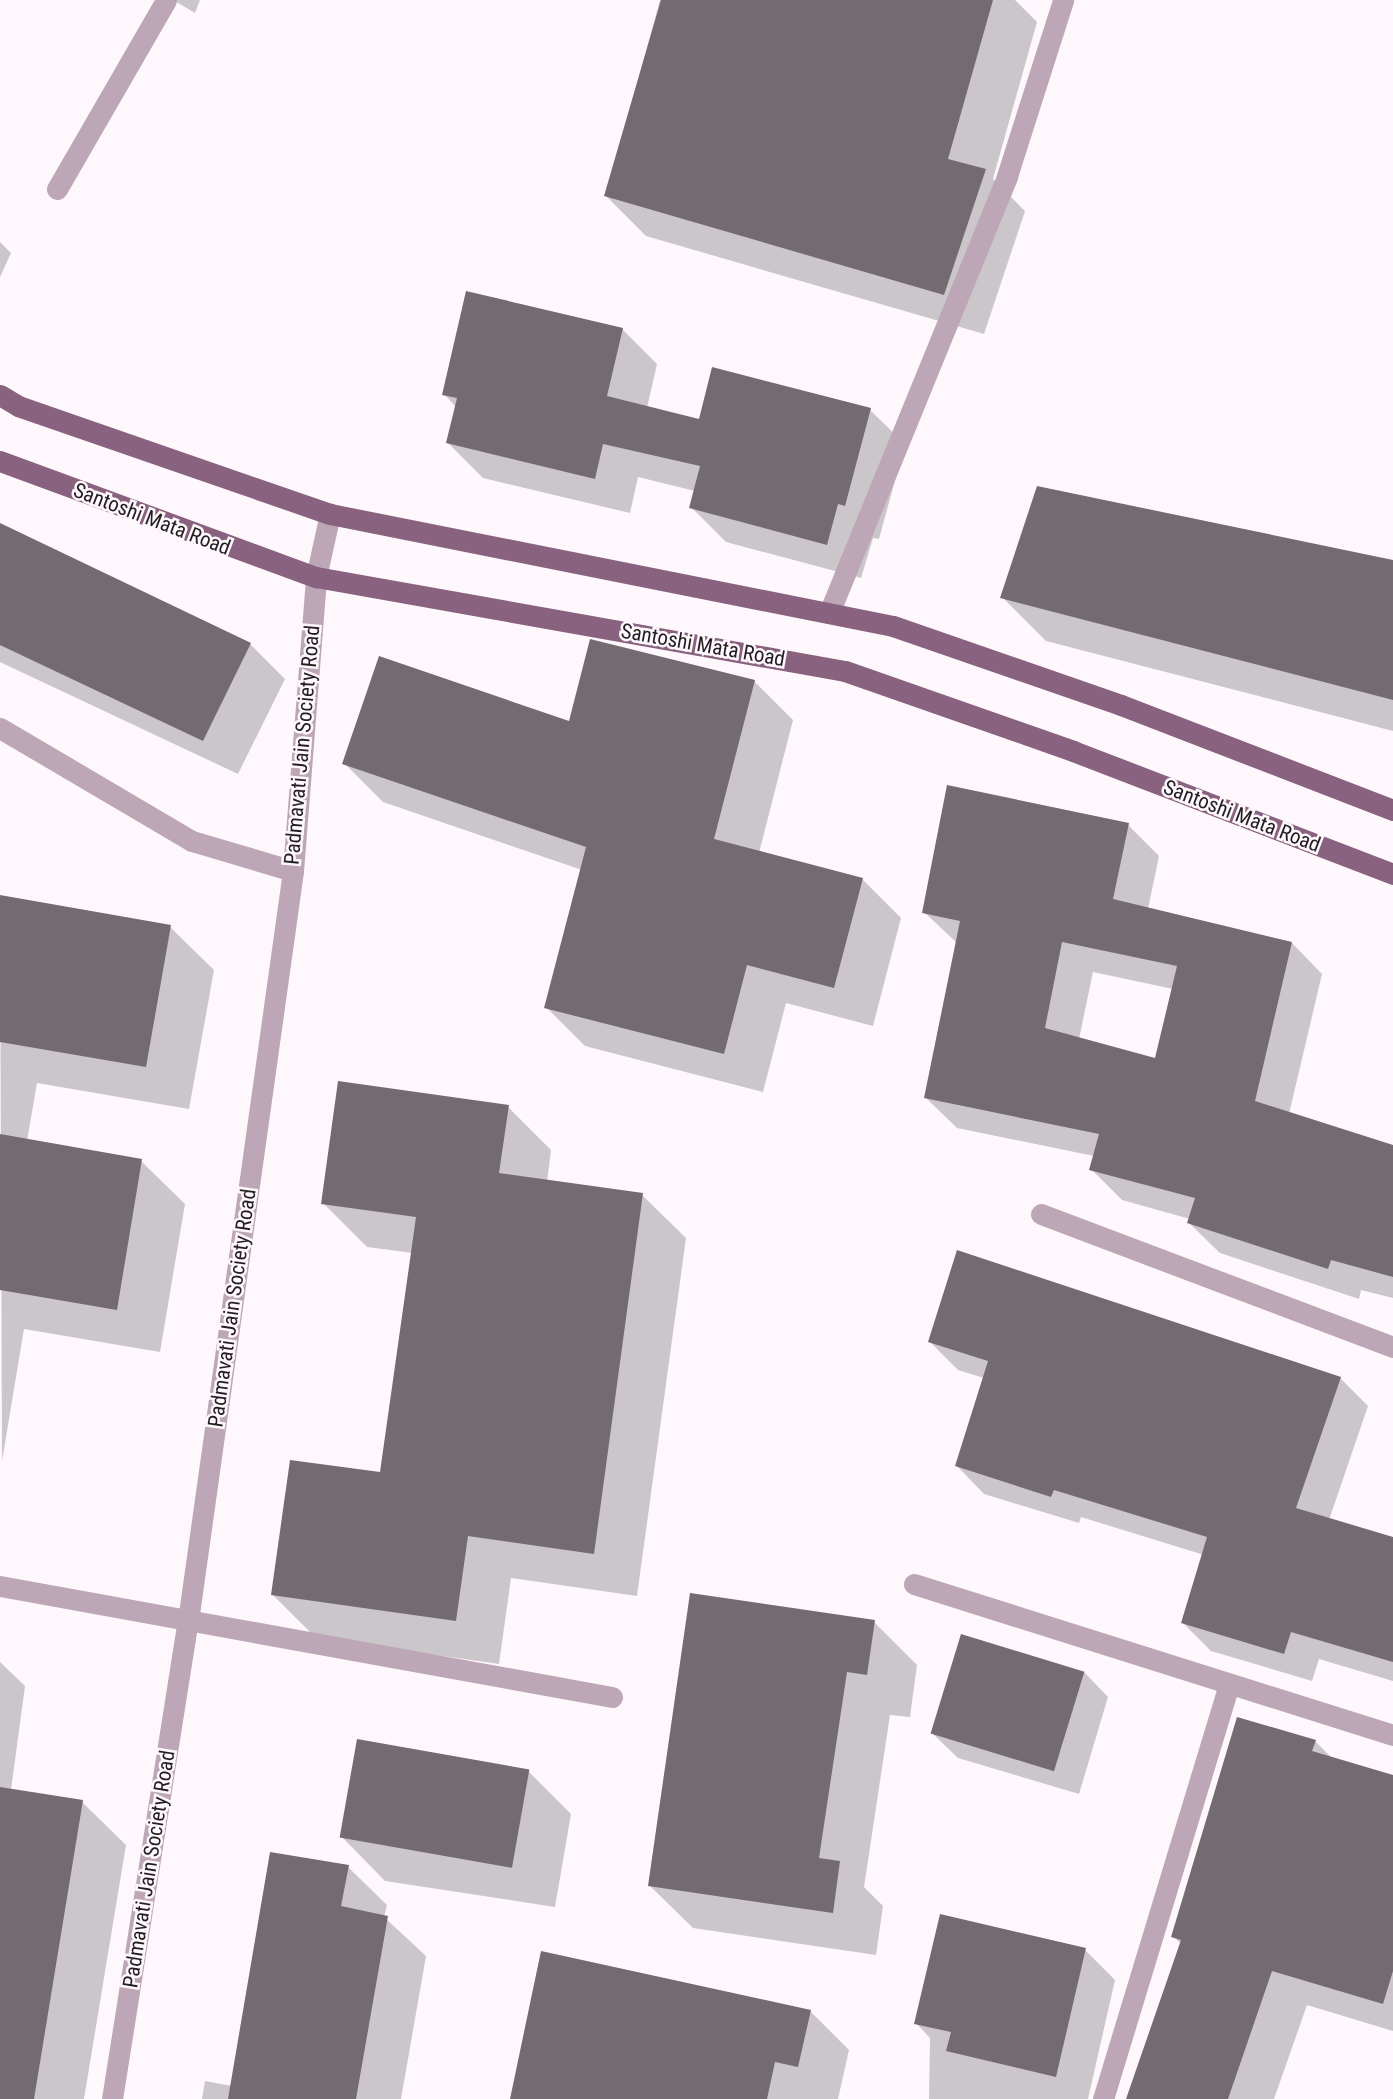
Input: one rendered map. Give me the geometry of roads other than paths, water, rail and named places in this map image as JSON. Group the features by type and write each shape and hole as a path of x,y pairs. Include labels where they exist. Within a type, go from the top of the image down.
{"main road":[{"path":"9,401 331,514 893,626 1058,683 1393,810"},
{"name":"Santoshi Mata Road","path":"0,461 316,577 845,671 1073,751 1393,874"}],"street":[{"path":"57,190 166,0"},
{"path":"829,613 1007,176 1063,0"},
{"name":"Padmavati Jain Society Road","path":"112,2099 188,1621 293,871 316,577 331,514"},
{"path":"0,728 192,841 293,871"},
{"path":"1041,1214 1393,1347"},
{"path":"914,1584 1393,1735"},
{"path":"0,1586 612,1698"},
{"path":"1103,2099 1229,1684"}]}
